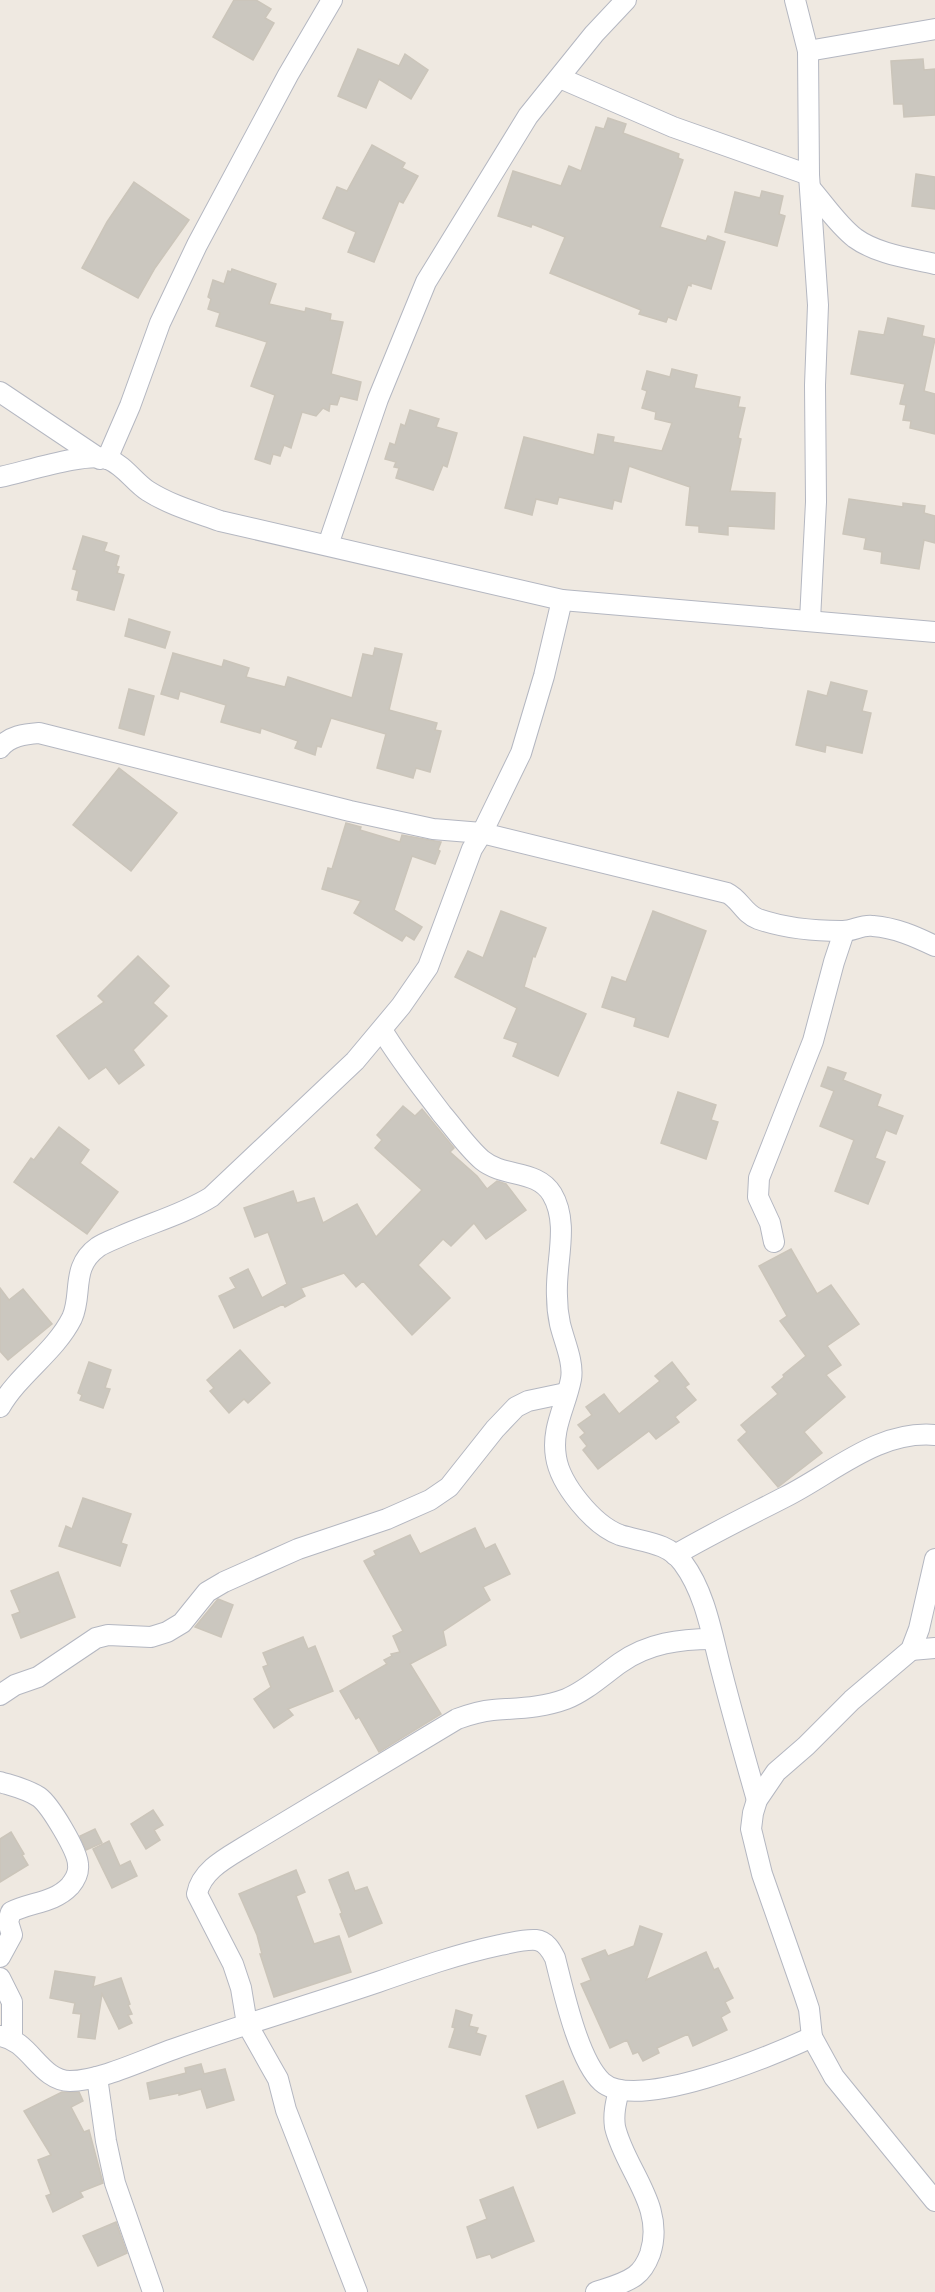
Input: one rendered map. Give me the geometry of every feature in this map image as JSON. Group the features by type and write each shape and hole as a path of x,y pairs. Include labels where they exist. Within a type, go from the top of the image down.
{"street":[{"path":"104,459 130,406 160,323 197,245 288,75 332,0"},
{"path":"328,545 378,399 426,282 528,116 594,34 626,0"},
{"path":"795,0 808,51 810,182 818,305 815,385 816,502 810,620"},
{"path":"808,51 935,28"},
{"path":"560,78 810,182 841,224 860,241 888,252 935,264"},
{"path":"0,393 104,459 129,472 145,489 166,502 220,521 562,600 935,632"},
{"path":"0,477 77,459 104,459"},
{"path":"0,1407 12,1389 38,1362 68,1324 75,1311 78,1278 89,1257 98,1247 134,1230 189,1210 211,1197 355,1061 428,967 472,849 521,753 544,676 562,600"},
{"path":"0,748 2,744 19,735 39,733 402,822 433,829 482,833 726,893 732,895 746,911 758,919 788,927 844,932 864,926 893,929 906,932 935,946"},
{"path":"774,1242 770,1224 758,1197 759,1178 813,1041 844,932"},
{"path":"381,1030 414,1079 476,1154 489,1165 540,1181 557,1203 561,1216 557,1302 559,1323 571,1371 570,1382 557,1420 556,1457 567,1485 586,1509 609,1530 661,1546 675,1555 693,1578 706,1613 758,1800"},
{"path":"0,1695 15,1685 38,1677 96,1638 108,1635 151,1636 167,1632 182,1623 207,1592 224,1582 298,1549 387,1519 430,1500 449,1487 495,1429 516,1407 528,1401 566,1393"},
{"path":"675,1555 724,1527 787,1496 870,1448 890,1439 909,1435 935,1435"},
{"path":"935,1559 919,1629 911,1650 852,1700 776,1772 758,1800 753,1813 751,1829 762,1874 804,1994 812,2037 834,2077 935,2201"},
{"path":"357,2292 286,2110 278,2079 247,2024 241,1988 233,1964 197,1894 198,1887 208,1873 224,1860 457,1719 492,1710 534,1707 566,1699 623,1660 653,1646 676,1640 713,1639"},
{"path":"911,1650 935,1648"},
{"path":"0,1782 41,1798 50,1808 78,1863 76,1877 60,1894 53,1899 11,1912 8,1923 12,1935 0,1957"},
{"path":"0,1978 12,2002 6,2037 55,2079 73,2081 97,2077 443,1959 491,1947 536,1940 545,1944 555,1958 575,2028 588,2062 602,2082 619,2090 633,2092 656,2090 772,2056 812,2037"},
{"path":"97,2077 106,2141 115,2183 153,2292"},
{"path":"596,2292 632,2279 638,2273 648,2258 654,2233 650,2203 627,2157 615,2126 614,2114 619,2090"}],"building":[{"path":"234,0 256,0 271,9 265,18 274,23 253,60 213,37"},
{"path":"358,49 399,66 405,54 428,70 411,99 379,79 366,108 338,96"},
{"path":"923,59 924,70 935,69 935,115 904,117 903,104 894,104 891,61"},
{"path":"608,118 626,124 623,133 679,154 678,158 683,160 660,227 706,241 708,236 725,242 711,289 691,283 691,286 688,285 676,320 668,317 666,322 639,314 641,310 550,273 565,237 532,224 531,227 498,216 513,171 561,186 569,166 581,171 596,127 604,129"},
{"path":"372,145 405,163 402,168 418,176 403,203 399,201 374,262 348,252 356,232 323,218 337,187 347,191"},
{"path":"916,174 935,177 935,209 912,206"},
{"path":"134,182 189,220 155,268 138,298 82,268 107,222"},
{"path":"762,191 783,196 779,214 785,216 777,246 725,232 735,192 760,198"},
{"path":"232,269 276,284 269,304 305,312 306,308 331,314 330,320 343,322 331,374 361,382 357,400 340,396 337,405 330,404 329,411 323,408 316,416 302,412 291,448 284,445 280,456 273,454 270,464 255,459 275,395 251,386 267,342 216,326 220,313 208,309 211,299 208,297 213,280 224,284 228,271 231,272"},
{"path":"888,318 924,326 922,336 935,339 924,391 935,394 935,434 910,428 911,421 903,420 906,405 900,404 905,384 851,374 859,331 884,335"},
{"path":"672,369 697,375 694,388 740,397 738,407 745,408 730,491 775,493 774,529 728,526 728,535 699,532 699,526 686,525 690,487 629,466 621,502 614,500 612,509 559,497 557,504 536,499 532,515 505,508 524,437 594,455 598,434 614,437 613,442 662,451 672,423 655,419 656,412 642,408 647,391 642,389 647,371 670,377"},
{"path":"410,410 439,419 436,427 457,433 447,467 443,465 433,490 396,478 399,468 394,467 396,462 385,459 390,443 395,445 401,424 405,426"},
{"path":"849,499 903,507 903,503 925,506 924,513 935,516 935,543 924,540 919,569 881,563 882,552 864,549 866,538 843,534"},
{"path":"83,536 107,543 104,551 119,556 116,566 119,567 117,573 124,575 114,610 77,600 79,591 72,589 77,570 73,569"},
{"path":"129,619 170,632 165,648 125,636"},
{"path":"375,648 402,654 389,710 437,723 435,730 441,731 430,772 416,768 413,778 377,768 386,734 331,718 321,747 317,746 315,755 295,748 298,741 261,728 260,733 221,722 226,705 180,691 178,699 161,694 173,653 222,667 224,660 249,668 246,677 285,687 288,677 352,698 363,654 373,656"},
{"path":"831,682 867,691 862,711 871,713 862,753 826,745 825,752 796,745 808,691 827,696"},
{"path":"129,689 154,696 144,735 119,728"},
{"path":"119,768 177,813 131,871 73,825"},
{"path":"346,823 361,827 360,830 400,842 402,835 441,842 435,864 412,856 394,910 422,927 414,940 406,935 402,941 354,913 361,901 322,889 328,868 332,869"},
{"path":"501,911 546,928 535,957 533,956 524,987 586,1014 558,1076 513,1056 518,1043 504,1038 517,1008 455,977 468,951 483,958"},
{"path":"653,911 706,931 668,1037 634,1026 636,1018 602,1007 612,977 626,982"},
{"path":"138,956 169,986 153,1003 167,1016 133,1050 144,1065 119,1084 106,1067 89,1079 57,1036 104,1002 98,996"},
{"path":"828,1067 846,1073 843,1080 881,1095 877,1106 903,1116 896,1134 886,1130 875,1158 885,1162 868,1204 835,1191 854,1140 820,1126 834,1091 821,1086"},
{"path":"678,1092 716,1105 711,1120 718,1122 706,1159 661,1143"},
{"path":"403,1106 415,1116 422,1109 454,1148 450,1152 477,1176 487,1189 497,1181 506,1184 526,1210 486,1239 474,1223 451,1246 443,1239 418,1265 450,1298 412,1335 363,1281 356,1287 344,1273 301,1288 305,1296 285,1307 283,1304 234,1328 219,1296 236,1288 230,1278 248,1269 262,1298 287,1284 268,1232 255,1237 244,1208 293,1191 297,1203 314,1198 323,1223 357,1204 376,1237 422,1190 375,1148 382,1140 377,1135"},
{"path":"59,1127 89,1150 80,1163 118,1192 87,1234 14,1182 31,1158 34,1160"},
{"path":"791,1249 817,1294 831,1285 859,1324 827,1346 841,1365 826,1375 845,1397 804,1432 822,1453 778,1487 738,1440 747,1432 741,1425 778,1394 772,1387 806,1356 780,1321 787,1316 759,1266"},
{"path":"0,1288 9,1300 23,1289 52,1324 8,1360 0,1351"},
{"path":"240,1350 270,1383 248,1403 244,1399 229,1413 210,1391 214,1388 207,1380"},
{"path":"89,1362 111,1370 105,1388 110,1389 103,1408 80,1400 82,1395 78,1393"},
{"path":"672,1362 689,1384 685,1387 696,1400 675,1417 679,1422 656,1439 649,1431 598,1469 583,1450 587,1446 580,1437 585,1433 578,1425 592,1415 586,1407 604,1394 619,1414 660,1381 655,1376"},
{"path":"83,1498 131,1514 121,1543 127,1545 120,1566 59,1546 66,1526 72,1529"},
{"path":"475,1528 485,1549 495,1544 510,1574 483,1587 490,1600 443,1631 446,1645 410,1664 441,1714 379,1752 359,1717 356,1719 340,1691 387,1664 384,1660 392,1656 391,1654 400,1652 393,1636 403,1631 364,1561 376,1555 374,1551 410,1535 420,1554"},
{"path":"58,1572 75,1617 21,1638 12,1615 20,1612 11,1591"},
{"path":"218,1599 233,1605 221,1637 195,1627"},
{"path":"303,1637 308,1649 315,1646 333,1691 288,1709 293,1715 274,1728 254,1699 271,1687 263,1667 268,1665 263,1653"},
{"path":"153,1810 163,1825 154,1830 160,1840 146,1849 131,1824"},
{"path":"95,1829 102,1843 86,1850 80,1836"},
{"path":"11,1832 28,1865 0,1882 0,1839"},
{"path":"109,1841 120,1866 130,1861 137,1876 112,1888 93,1849"},
{"path":"296,1870 305,1892 296,1896 314,1944 339,1936 351,1972 274,1997 260,1954 262,1954 257,1935 239,1894"},
{"path":"348,1872 355,1891 367,1887 382,1923 349,1937 329,1880"},
{"path":"640,1926 662,1934 646,1980 706,1952 714,1970 718,1968 733,1998 725,2002 730,2012 721,2017 727,2030 693,2046 688,2034 657,2048 659,2053 643,2061 638,2052 633,2054 627,2040 610,2048 581,1984 591,1980 582,1959 605,1950 608,1956 634,1946"},
{"path":"55,1971 95,1977 93,1987 121,1978 130,2004 128,2005 132,2014 128,2015 132,2023 119,2029 102,1994 95,2039 78,2037 81,2014 73,2013 75,2003 50,1998"},
{"path":"456,2010 472,2015 469,2026 478,2028 476,2033 486,2036 480,2055 449,2047 455,2028 452,2027"},
{"path":"201,2064 204,2074 225,2069 234,2100 207,2108 201,2089 150,2099 147,2083 186,2073 185,2068"},
{"path":"563,2081 575,2113 538,2128 526,2096"},
{"path":"62,2092 79,2092 83,2101 71,2107 84,2132 89,2130 103,2183 80,2192 83,2197 53,2212 46,2196 51,2194 38,2160 51,2155 24,2111"},
{"path":"513,2187 534,2241 492,2258 490,2254 477,2258 467,2227 487,2219 480,2200"},
{"path":"116,2222 127,2253 98,2266 83,2236"}]}
